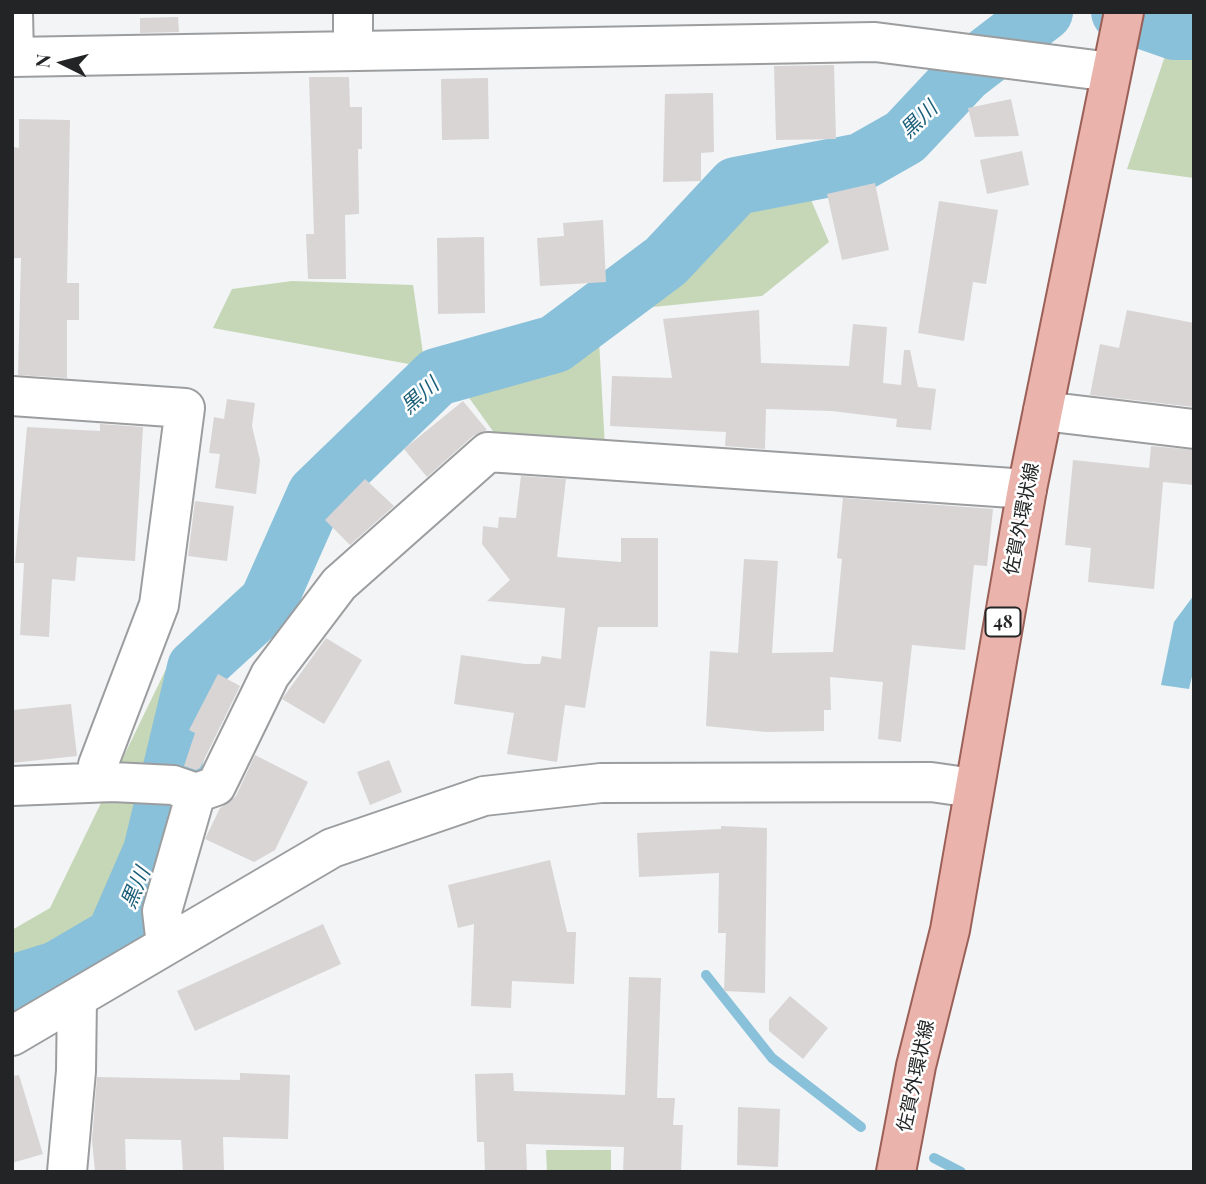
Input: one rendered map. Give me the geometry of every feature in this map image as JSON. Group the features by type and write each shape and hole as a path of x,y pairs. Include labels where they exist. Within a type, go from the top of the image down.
{"main road":[{"name":"48","path":"1111,72 1124,12"},
{"name":"佐賀外環状線","path":"896,1172 916,1066 950,930 1027,489 1111,72"}],"street":[{"path":"13,12 13,57 875,42 1111,72"},
{"path":"353,12 353,51"},
{"path":"12,396 185,408 159,605 98,765 107,782"},
{"path":"1043,411 1194,429"},
{"path":"12,786 107,782 173,785 196,793 216,786 270,675 339,583 488,452 1027,489"},
{"path":"12,1036 332,848 484,796 601,783 931,782 973,788"},
{"path":"166,945 162,911 196,793"},
{"path":"67,1172 76,1071 76,998"}],"green space":[{"path":"1167,50 1194,51 1194,178 1127,169"},
{"path":"806,188 829,242 762,296 653,307 599,340 605,448 505,448 462,388 556,360 679,264 740,198"},
{"path":"292,281 413,285 425,367 213,328 232,289"},
{"path":"191,658 199,679 176,778 167,842 118,943 12,1008 12,930 50,908 168,665"},
{"path":"546,1150 611,1150 611,1172 547,1172"}],"water":[{"path":"1194,595 1194,668 1189,689 1161,685 1174,622"}],"building":[{"path":"178,17 179,32 140,33 140,18"},
{"path":"834,65 836,139 776,140 774,66"},
{"path":"309,77 349,77 350,107 362,107 362,149 358,149 359,214 345,215 346,279 308,279 306,234 314,234"},
{"path":"488,78 489,139 442,140 441,79"},
{"path":"713,93 714,152 701,153 701,181 663,182 665,94"},
{"path":"1011,99 1019,136 975,137 968,108"},
{"path":"19,119 70,120 67,283 79,283 79,320 67,320 67,378 18,375 21,258 12,258 12,216 14,147 19,148"},
{"path":"1022,151 1029,185 987,194 980,160"},
{"path":"875,183 889,250 842,260 827,194"},
{"path":"939,201 998,210 986,284 973,282 964,341 918,333"},
{"path":"603,220 606,282 540,286 537,238 564,236 563,223"},
{"path":"484,237 485,313 438,314 437,238"},
{"path":"759,310 761,363 849,366 853,324 887,327 883,383 901,385 904,350 910,350 918,387 936,389 931,430 896,427 897,419 832,411 766,409 765,449 725,446 726,432 610,426 612,376 672,378 663,319"},
{"path":"1127,310 1194,323 1194,407 1090,395 1100,344 1119,348"},
{"path":"227,399 255,403 252,426 260,460 256,494 215,488 220,454 209,453 214,417 224,419"},
{"path":"463,401 487,430 473,436 427,477 404,449"},
{"path":"100,424 143,427 135,561 77,557 75,581 52,579 49,637 20,635 24,563 15,563 27,427 100,431"},
{"path":"1151,446 1194,450 1194,485 1163,482 1154,589 1088,582 1091,548 1065,545 1073,460 1149,468"},
{"path":"521,476 566,479 557,557 621,562 621,538 658,538 658,627 598,627 585,708 565,705 557,762 507,754 514,713 454,704 461,655 525,664 540,664 542,656 561,659 565,608 487,601 510,580 482,544 483,526 498,528 499,517 516,518"},
{"path":"365,479 394,506 350,545 325,520"},
{"path":"843,498 993,509 987,566 974,565 965,650 912,645 901,742 878,739 883,682 830,677 831,710 824,710 824,731 766,732 706,726 710,651 738,653 744,559 778,561 772,653 833,652 842,559 837,558"},
{"path":"195,501 234,506 227,561 188,556"},
{"path":"326,638 362,660 324,724 282,699"},
{"path":"218,674 240,686 200,768 196,770 184,766 195,733 189,730"},
{"path":"71,704 77,756 12,763 12,710"},
{"path":"255,755 308,782 275,850 254,862 205,839 220,808 236,796"},
{"path":"389,760 402,792 370,805 357,772"},
{"path":"721,826 767,828 765,993 724,991 726,933 718,933 719,873 639,877 637,833 721,829"},
{"path":"550,860 567,932 576,932 574,984 512,981 511,1008 471,1006 474,924 458,928 448,885"},
{"path":"323,924 341,964 195,1031 177,991"},
{"path":"629,977 661,978 657,1098 675,1098 673,1125 683,1125 681,1172 623,1172 624,1147 526,1144 527,1172 485,1172 484,1142 477,1142 475,1074 513,1073 514,1091 625,1095"},
{"path":"790,996 828,1028 803,1059 769,1031 769,1020"},
{"path":"240,1073 290,1075 288,1139 223,1137 224,1172 183,1172 181,1140 125,1139 126,1172 95,1172 92,1140 97,1077 240,1080"},
{"path":"19,1075 43,1154 12,1163 12,1076"},
{"path":"738,1107 780,1109 778,1167 737,1165"}],"waterway":[{"name":"黒川","path":"12,984 57,970 115,936 152,851 196,668 268,602 316,494 437,377 555,344 666,261 736,186 861,162 905,137 965,73 1044,12"},
{"name":"黒川","path":"1120,12 1175,31 1194,31"},
{"path":"706,975 772,1058 861,1127"},
{"path":"934,1158 961,1172"}]}
